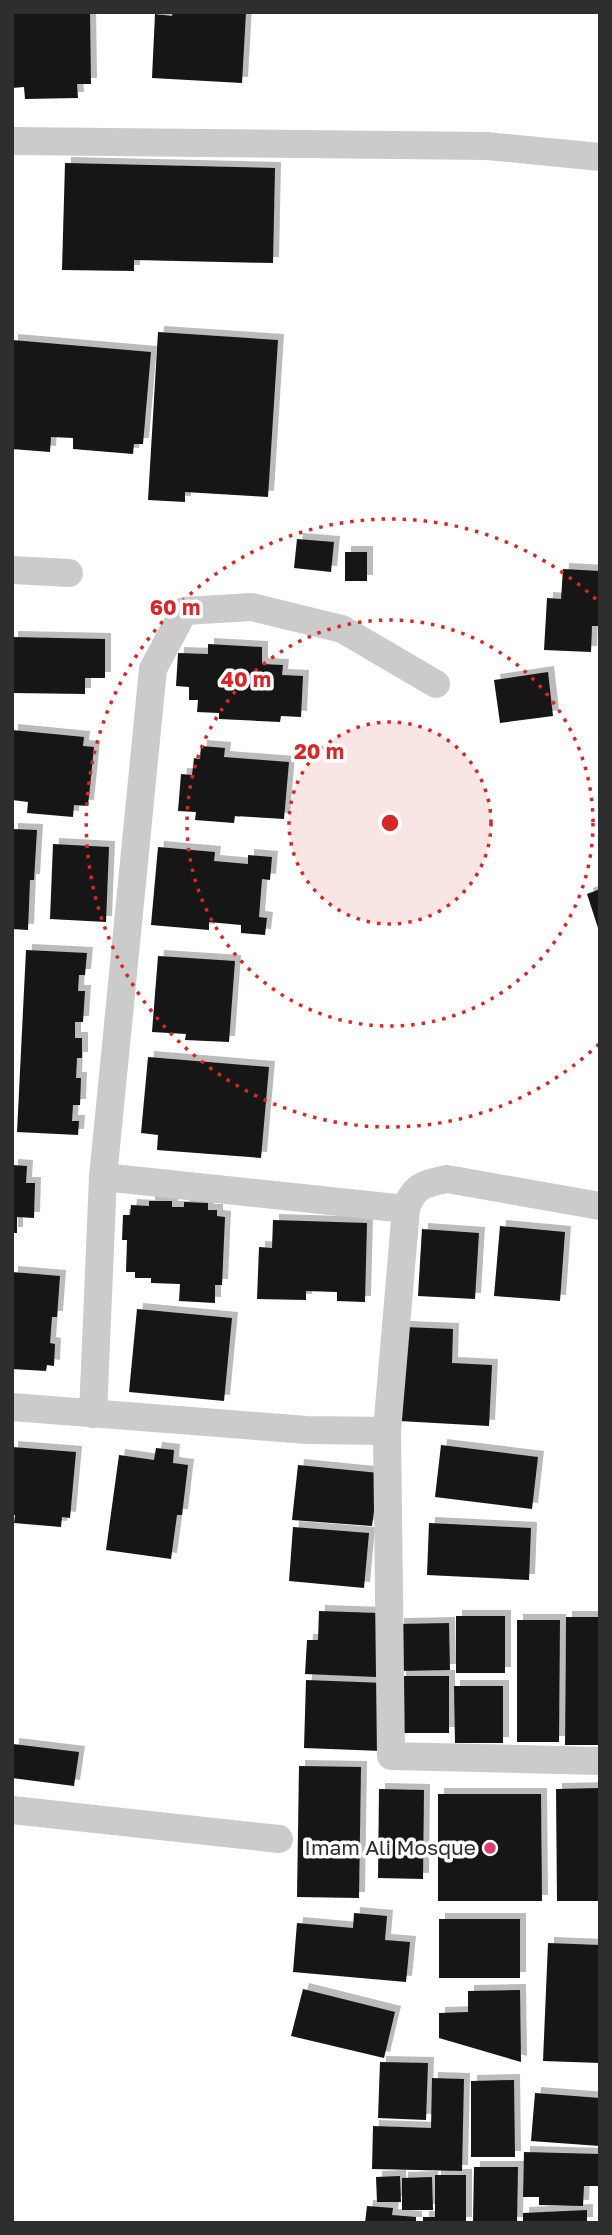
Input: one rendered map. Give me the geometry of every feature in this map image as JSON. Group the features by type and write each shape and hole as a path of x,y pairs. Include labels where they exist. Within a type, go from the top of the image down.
{"street":[{"path":"12,141 487,146 600,157"},
{"path":"12,570 69,573"},
{"path":"93,1414 103,1177 153,670 184,611 251,607 342,629 436,684"},
{"path":"103,1177 407,1209"},
{"path":"600,1206 447,1178 424,1183 410,1199 407,1209 387,1431 391,1756 600,1761"},
{"path":"12,1407 307,1430 387,1431"},
{"path":"12,1810 279,1839"}],"building":[{"path":"90,12 91,84 77,84 78,98 25,99 24,87 12,88 12,13"},
{"path":"173,12 246,12 242,83 152,78 155,14 172,16"},
{"path":"65,163 275,168 273,263 134,260 134,271 62,270"},
{"path":"158,332 278,340 268,497 185,492 185,502 148,500"},
{"path":"12,340 151,352 143,444 134,444 133,454 73,449 73,438 51,437 50,452 12,449"},
{"path":"297,539 334,542 331,572 294,568"},
{"path":"345,552 367,552 367,581 345,581"},
{"path":"563,569 600,571 600,626 592,626 591,652 544,650 547,598 561,599"},
{"path":"12,637 105,639 105,678 85,678 85,694 12,693"},
{"path":"208,644 262,647 262,664 283,665 282,675 303,676 301,717 281,716 280,722 219,719 219,713 197,712 198,700 189,700 189,687 176,686 178,653 208,654"},
{"path":"548,672 553,716 500,723 494,680"},
{"path":"12,730 84,737 83,746 94,747 88,806 74,805 73,817 27,813 28,802 12,800"},
{"path":"201,746 225,748 224,757 289,762 284,819 235,816 234,823 195,820 196,812 178,811 181,774 192,775 194,758 200,759"},
{"path":"12,829 37,830 34,880 30,880 28,930 12,929"},
{"path":"53,844 109,847 106,922 50,919"},
{"path":"158,847 215,852 214,861 248,864 248,855 272,857 270,880 262,879 259,917 267,918 265,935 241,933 241,925 209,922 209,930 151,925"},
{"path":"600,889 600,931 599,931 587,894"},
{"path":"26,950 87,953 85,975 79,975 78,991 85,991 83,1022 75,1022 75,1038 82,1038 82,1058 77,1058 76,1078 81,1078 80,1105 73,1105 72,1121 79,1121 78,1135 17,1132"},
{"path":"158,956 235,961 229,1042 185,1040 186,1034 152,1032"},
{"path":"148,1057 269,1067 261,1158 157,1150 158,1135 141,1133"},
{"path":"12,1165 27,1166 26,1183 35,1183 34,1218 17,1217 17,1233 12,1233"},
{"path":"149,1201 172,1201 172,1207 184,1207 184,1202 208,1203 208,1210 217,1210 217,1216 225,1217 222,1285 215,1285 215,1303 179,1301 180,1284 151,1283 151,1278 135,1278 135,1272 126,1272 127,1240 122,1240 123,1215 130,1215 131,1205 149,1206"},
{"path":"273,1220 367,1223 365,1302 337,1301 337,1292 306,1291 306,1300 257,1299 259,1247 272,1248"},
{"path":"500,1226 565,1232 560,1301 494,1296"},
{"path":"422,1229 479,1233 475,1299 418,1296"},
{"path":"12,1272 60,1276 57,1317 52,1317 50,1343 55,1344 54,1366 47,1365 46,1371 12,1369"},
{"path":"137,1309 232,1318 224,1401 129,1392"},
{"path":"404,1327 453,1329 452,1363 492,1365 489,1426 399,1421"},
{"path":"441,1445 538,1457 532,1509 435,1497"},
{"path":"12,1447 76,1452 70,1518 62,1517 61,1527 14,1523"},
{"path":"156,1448 174,1450 173,1463 188,1465 182,1515 177,1515 171,1559 106,1550 119,1455 154,1460"},
{"path":"298,1465 379,1473 372,1526 292,1520"},
{"path":"429,1523 531,1528 529,1580 427,1575"},
{"path":"293,1527 369,1533 364,1588 289,1581"},
{"path":"319,1611 378,1613 376,1677 305,1674 307,1640 318,1640"},
{"path":"456,1616 505,1616 505,1673 456,1673"},
{"path":"566,1617 600,1617 600,1745 565,1745"},
{"path":"517,1620 560,1620 559,1742 517,1742"},
{"path":"449,1623 450,1670 398,1671 398,1624"},
{"path":"400,1676 449,1676 449,1733 400,1733"},
{"path":"306,1680 385,1683 382,1751 304,1748"},
{"path":"454,1686 503,1686 503,1743 455,1743"},
{"path":"13,1744 79,1752 74,1786 12,1778"},
{"path":"299,1766 361,1767 359,1898 297,1897"},
{"path":"600,1788 600,1901 557,1901 556,1789"},
{"path":"379,1789 424,1790 423,1879 378,1878"},
{"name":"Imam Ali Mosque","path":"438,1794 541,1794 542,1901 438,1901"},
{"path":"354,1913 387,1916 385,1940 410,1942 406,1982 293,1972 297,1923 353,1928"},
{"path":"439,1919 520,1919 520,1978 439,1978"},
{"path":"548,1943 600,1945 600,2063 543,2061"},
{"path":"303,1989 395,2012 384,2058 291,2036"},
{"path":"520,1990 521,2062 439,2038 439,2013 468,2012 468,1991"},
{"path":"380,2062 428,2063 426,2120 378,2118"},
{"path":"432,2078 464,2079 462,2171 372,2169 373,2126 431,2128"},
{"path":"514,2080 515,2157 471,2157 471,2081"},
{"path":"535,2093 600,2098 600,2146 531,2141"},
{"path":"524,2152 600,2154 600,2186 584,2186 583,2206 539,2205 539,2197 523,2197"},
{"path":"474,2167 518,2167 517,2223 473,2223"},
{"path":"435,2175 466,2175 466,2223 423,2223 423,2217 435,2217"},
{"path":"400,2176 401,2202 377,2202 376,2177"},
{"path":"432,2177 433,2210 402,2210 402,2178"},
{"path":"367,2206 393,2208 392,2215 416,2217 416,2223 365,2223"},
{"path":"587,2210 587,2223 523,2223 523,2213"}],"place":[{"name":"Imam Ali Mosque","path":"490,1848"}]}
